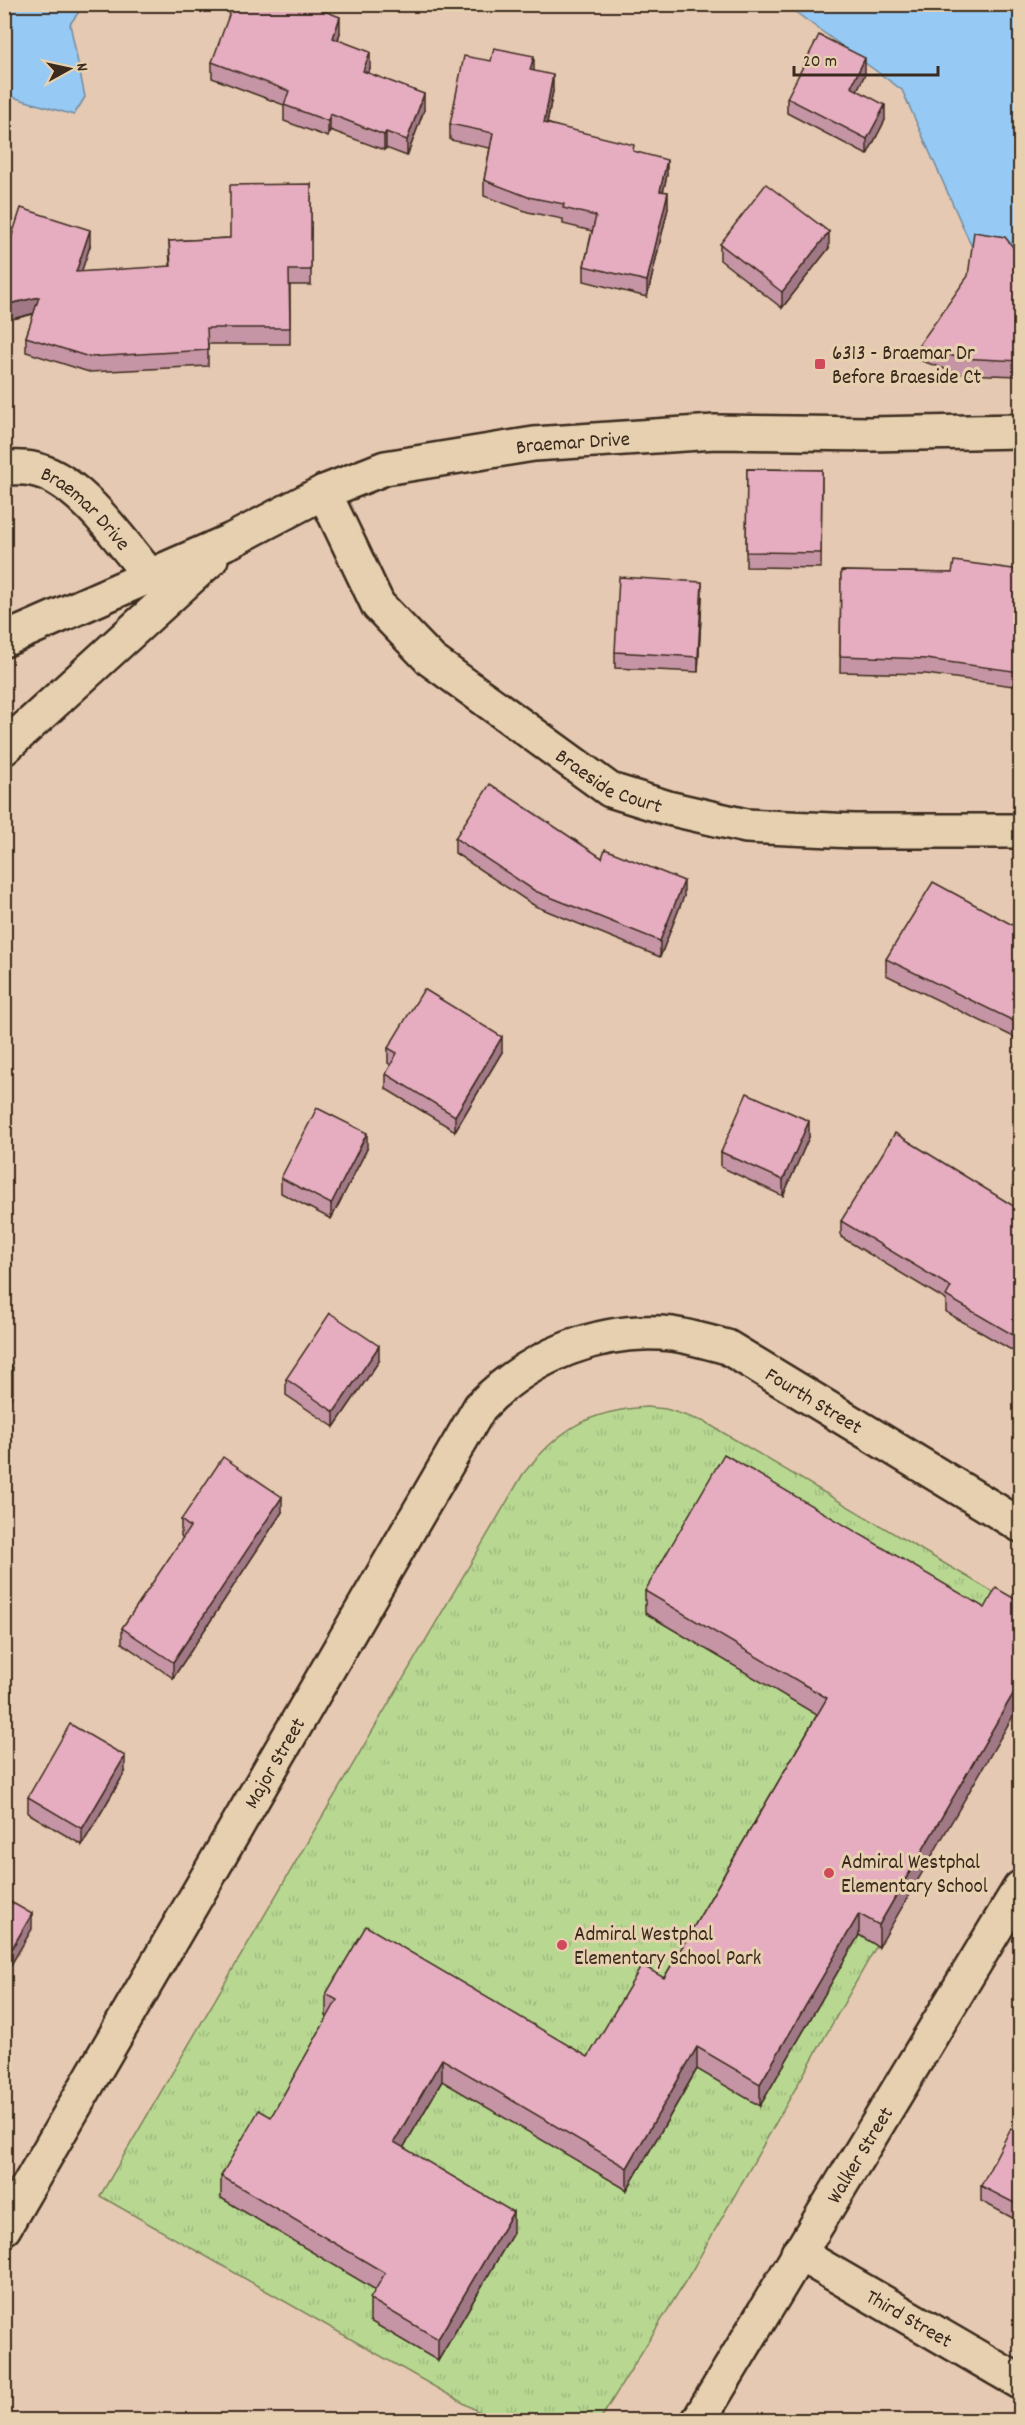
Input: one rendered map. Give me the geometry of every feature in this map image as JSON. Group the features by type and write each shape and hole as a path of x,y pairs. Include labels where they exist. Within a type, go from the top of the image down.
{"street":[{"name":"Braemar Drive","path":"4,640 232,540 324,492 385,468 534,444 715,432 870,434 1020,431"},
{"name":"Braemar Drive","path":"4,468 32,469 53,476 83,498 150,576"},
{"name":"Braeside Court","path":"324,492 378,605 431,660 610,790 668,808 746,826 854,831 1020,831"},
{"path":"4,748 232,540"},
{"name":"Fourth Street","path":"588,1342 616,1335 671,1334 727,1347 1020,1525"},
{"name":"Major Street","path":"4,2228 480,1407 506,1382 527,1368 553,1354 588,1342"},
{"name":"Walker Street","path":"699,2421 798,2253 1020,1888"},
{"name":"Third Street","path":"798,2253 1020,2382"}],"green space":[{"name":"Admiral Westphal Elementary School Park","path":"646,1407 666,1409 705,1422 1020,1608 1020,1694 691,2272 600,2420 493,2420 100,2196 523,1474 549,1445 576,1425 607,1413"}],"water":[{"path":"4,5 84,5 70,24 85,97 74,115 5,95"},
{"path":"786,5 1020,5 1020,278 971,245 902,90"}],"building":[{"path":"233,4 306,4 340,17 333,38 370,52 363,71 424,94 407,140 386,132 384,135 330,114 328,121 284,105 289,91 212,62"},
{"path":"819,35 865,58 851,87 885,105 867,139 787,98"},
{"path":"494,48 534,56 530,70 553,75 544,123 634,145 633,151 667,160 660,191 668,192 647,281 584,266 596,216 563,208 564,204 528,197 484,180 493,133 450,124 464,56 491,61"},
{"path":"311,184 311,270 289,270 290,328 207,328 208,350 89,357 26,337 39,297 4,305 4,260 21,208 90,230 76,272 171,266 169,241 230,238 230,185"},
{"path":"766,184 829,232 782,292 720,244"},
{"path":"974,232 1005,237 1020,256 1020,361 959,358 919,345 968,276"},
{"path":"747,469 822,470 821,553 746,552"},
{"path":"954,561 1020,570 1020,672 926,659 840,656 841,571 952,573"},
{"path":"619,577 702,582 698,657 615,652"},
{"path":"490,784 602,858 605,849 684,881 660,941 535,891 455,838"},
{"path":"933,882 1020,929 1020,1024 886,959"},
{"path":"424,989 502,1037 455,1116 386,1074 397,1053 388,1048"},
{"path":"747,1093 809,1121 783,1180 721,1152"},
{"path":"317,1108 367,1133 331,1204 281,1178"},
{"path":"895,1133 1020,1210 1020,1219 1016,1227 1020,1229 1020,1339 946,1296 951,1287 841,1221"},
{"path":"330,1313 379,1346 334,1412 286,1379"},
{"path":"4,1363 13,1367 4,1388"},
{"name":"Admiral Westphal Elementary School","path":"724,1454 985,1608 996,1588 1020,1602 1020,1682 879,1925 859,1914 760,2084 697,2047 627,2168 442,2059 394,2142 513,2212 438,2339 370,2299 385,2273 221,2176 259,2110 271,2117 337,2000 326,1994 366,1926 588,2057 642,1965 664,1978 827,1698 645,1591"},
{"path":"223,1457 282,1497 173,1662 122,1628 190,1527 181,1520"},
{"path":"70,1724 125,1756 82,1829 28,1797"},
{"path":"4,1898 32,1914 4,1962"},
{"path":"1011,2128 1020,2132 1020,2206 981,2186"}],"place":[{"name":"6313 - Braemar Dr Before Braeside Ct","path":"820,364"},
{"name":"Admiral Westphal Elementary School","path":"829,1873"},
{"name":"Admiral Westphal Elementary School Park","path":"562,1945"}]}
